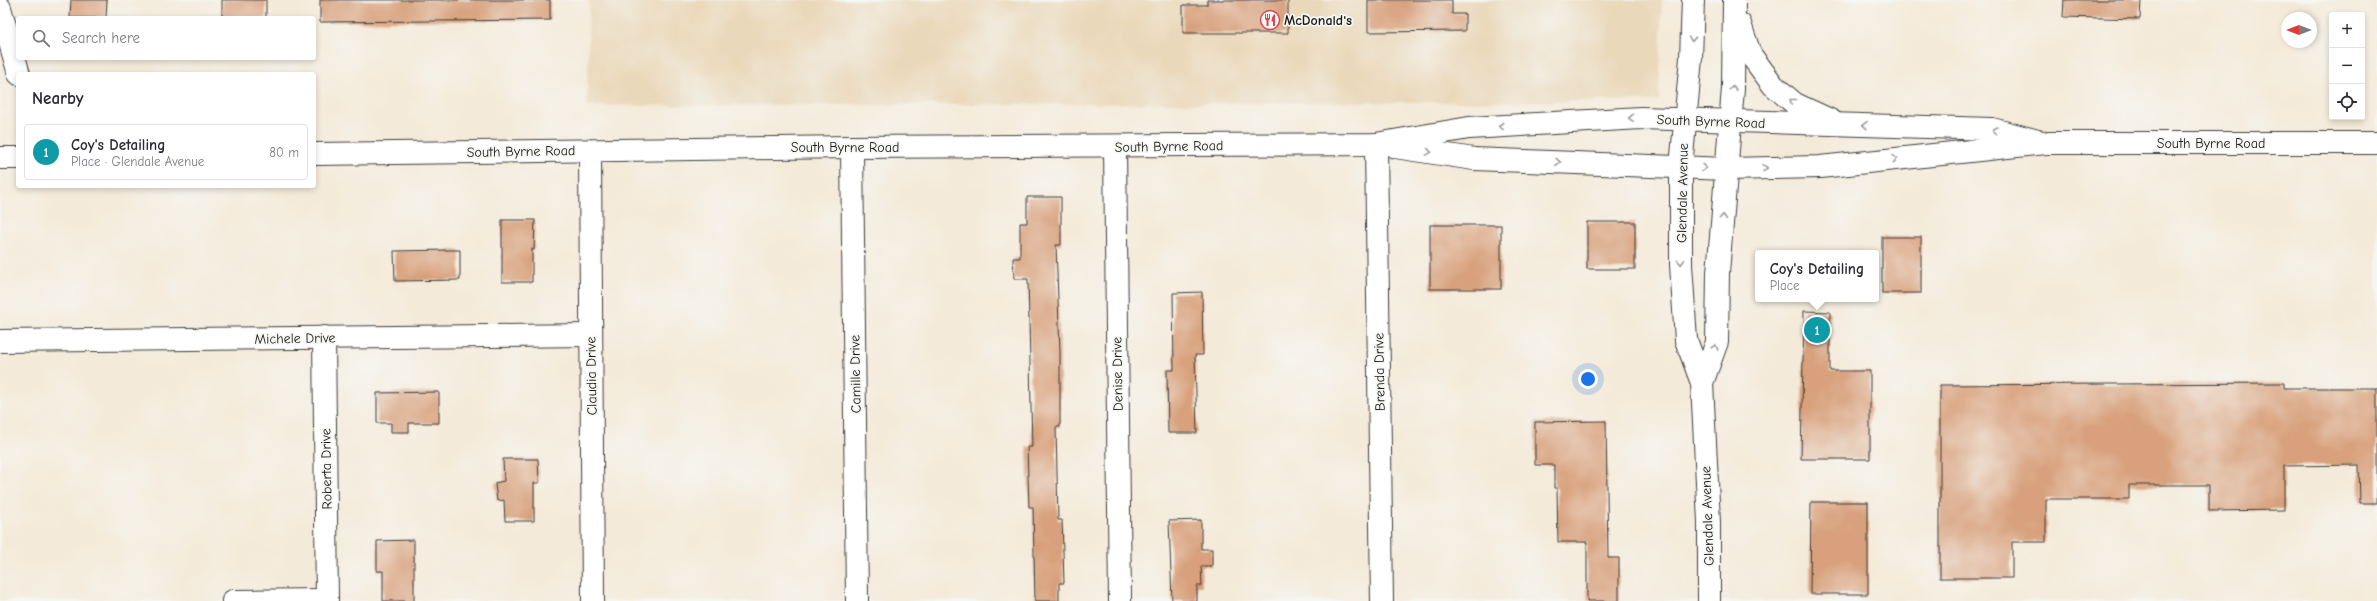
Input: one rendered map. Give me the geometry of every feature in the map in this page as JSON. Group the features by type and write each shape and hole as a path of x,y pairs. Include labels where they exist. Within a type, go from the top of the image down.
{"main road":[{"name":"Glendale Avenue","path":"1693,0 1691,58 1684,120 1681,167 1681,265 1686,340 1702,384 1709,522 1709,601"},
{"name":"Glendale Avenue","path":"1702,384 1717,342 1718,273 1733,88 1734,4"},
{"path":"1734,4 1750,54 1773,85 1796,104 1840,125"},
{"path":"0,8 18,72"},
{"name":"South Byrne Road","path":"316,154 852,147 1115,147 1376,144 1470,128 1618,119 1992,129 2046,144"},
{"name":"South Byrne Road","path":"1376,144 1474,159 1726,169 1820,167 2046,144 2377,143"},
{"name":"Brenda Drive","path":"1376,144 1382,601"},
{"name":"Camille Drive","path":"852,147 857,601"},
{"name":"Denise Drive","path":"1115,147 1120,601"},
{"name":"Claudia Drive","path":"590,151 590,335 594,601"},
{"path":"0,158 16,158"},
{"name":"Michele Drive","path":"0,341 590,335"},
{"name":"Roberta Drive","path":"324,337 328,601"},
{"path":"233,601 328,601"}],"shaded area":[{"path":"589,0 1662,0 1659,101 587,106"}],"building":[{"path":"71,0 107,0 106,16 70,16"},
{"path":"222,0 266,0 266,16 222,16"},
{"path":"320,0 550,0 550,20 320,22"},
{"path":"1207,0 1288,0 1288,33 1183,33 1183,5 1207,5"},
{"path":"1368,0 1452,0 1452,14 1465,14 1465,31 1368,32"},
{"path":"2064,0 2141,0 2140,19 2063,17"},
{"path":"1027,197 1061,197 1061,245 1056,245 1060,352 1060,427 1056,427 1058,520 1062,520 1064,583 1059,583 1059,601 1035,601 1033,507 1029,507 1027,447 1032,447 1028,279 1014,279 1013,258 1020,258 1020,223 1027,223"},
{"path":"502,220 535,220 534,250 532,249 532,282 502,282"},
{"path":"1587,222 1635,222 1635,269 1587,269"},
{"path":"1430,225 1501,225 1501,289 1430,289"},
{"path":"1882,237 1921,237 1921,293 1882,293"},
{"path":"460,250 460,280 395,281 394,251"},
{"path":"1202,292 1203,355 1195,355 1197,433 1168,433 1167,370 1174,370 1173,293"},
{"path":"1804,311 1830,312 1830,371 1870,371 1870,459 1801,459"},
{"path":"2284,383 2284,388 2377,388 2377,503 2360,503 2359,465 2284,466 2284,510 2209,511 2209,485 2129,485 2129,499 2046,499 2046,542 2012,542 2012,578 1940,578 1940,385"},
{"path":"439,392 439,423 409,423 409,432 391,432 391,423 377,423 377,393"},
{"path":"1606,421 1608,558 1619,558 1619,601 1587,601 1587,542 1558,542 1557,488 1554,488 1554,465 1535,465 1535,422"},
{"path":"503,459 538,459 539,483 534,483 534,521 505,521 504,500 497,501 495,483 504,481"},
{"path":"1811,502 1868,502 1868,594 1810,594"},
{"path":"1201,520 1201,549 1212,549 1212,566 1201,566 1202,586 1197,586 1197,601 1172,601 1169,521"},
{"path":"414,540 414,601 383,601 383,571 377,571 377,541"}],"place":[{"name":"McDonald's","path":"1270,20"},
{"name":"Coy's Detailing","path":"1817,330"}]}
